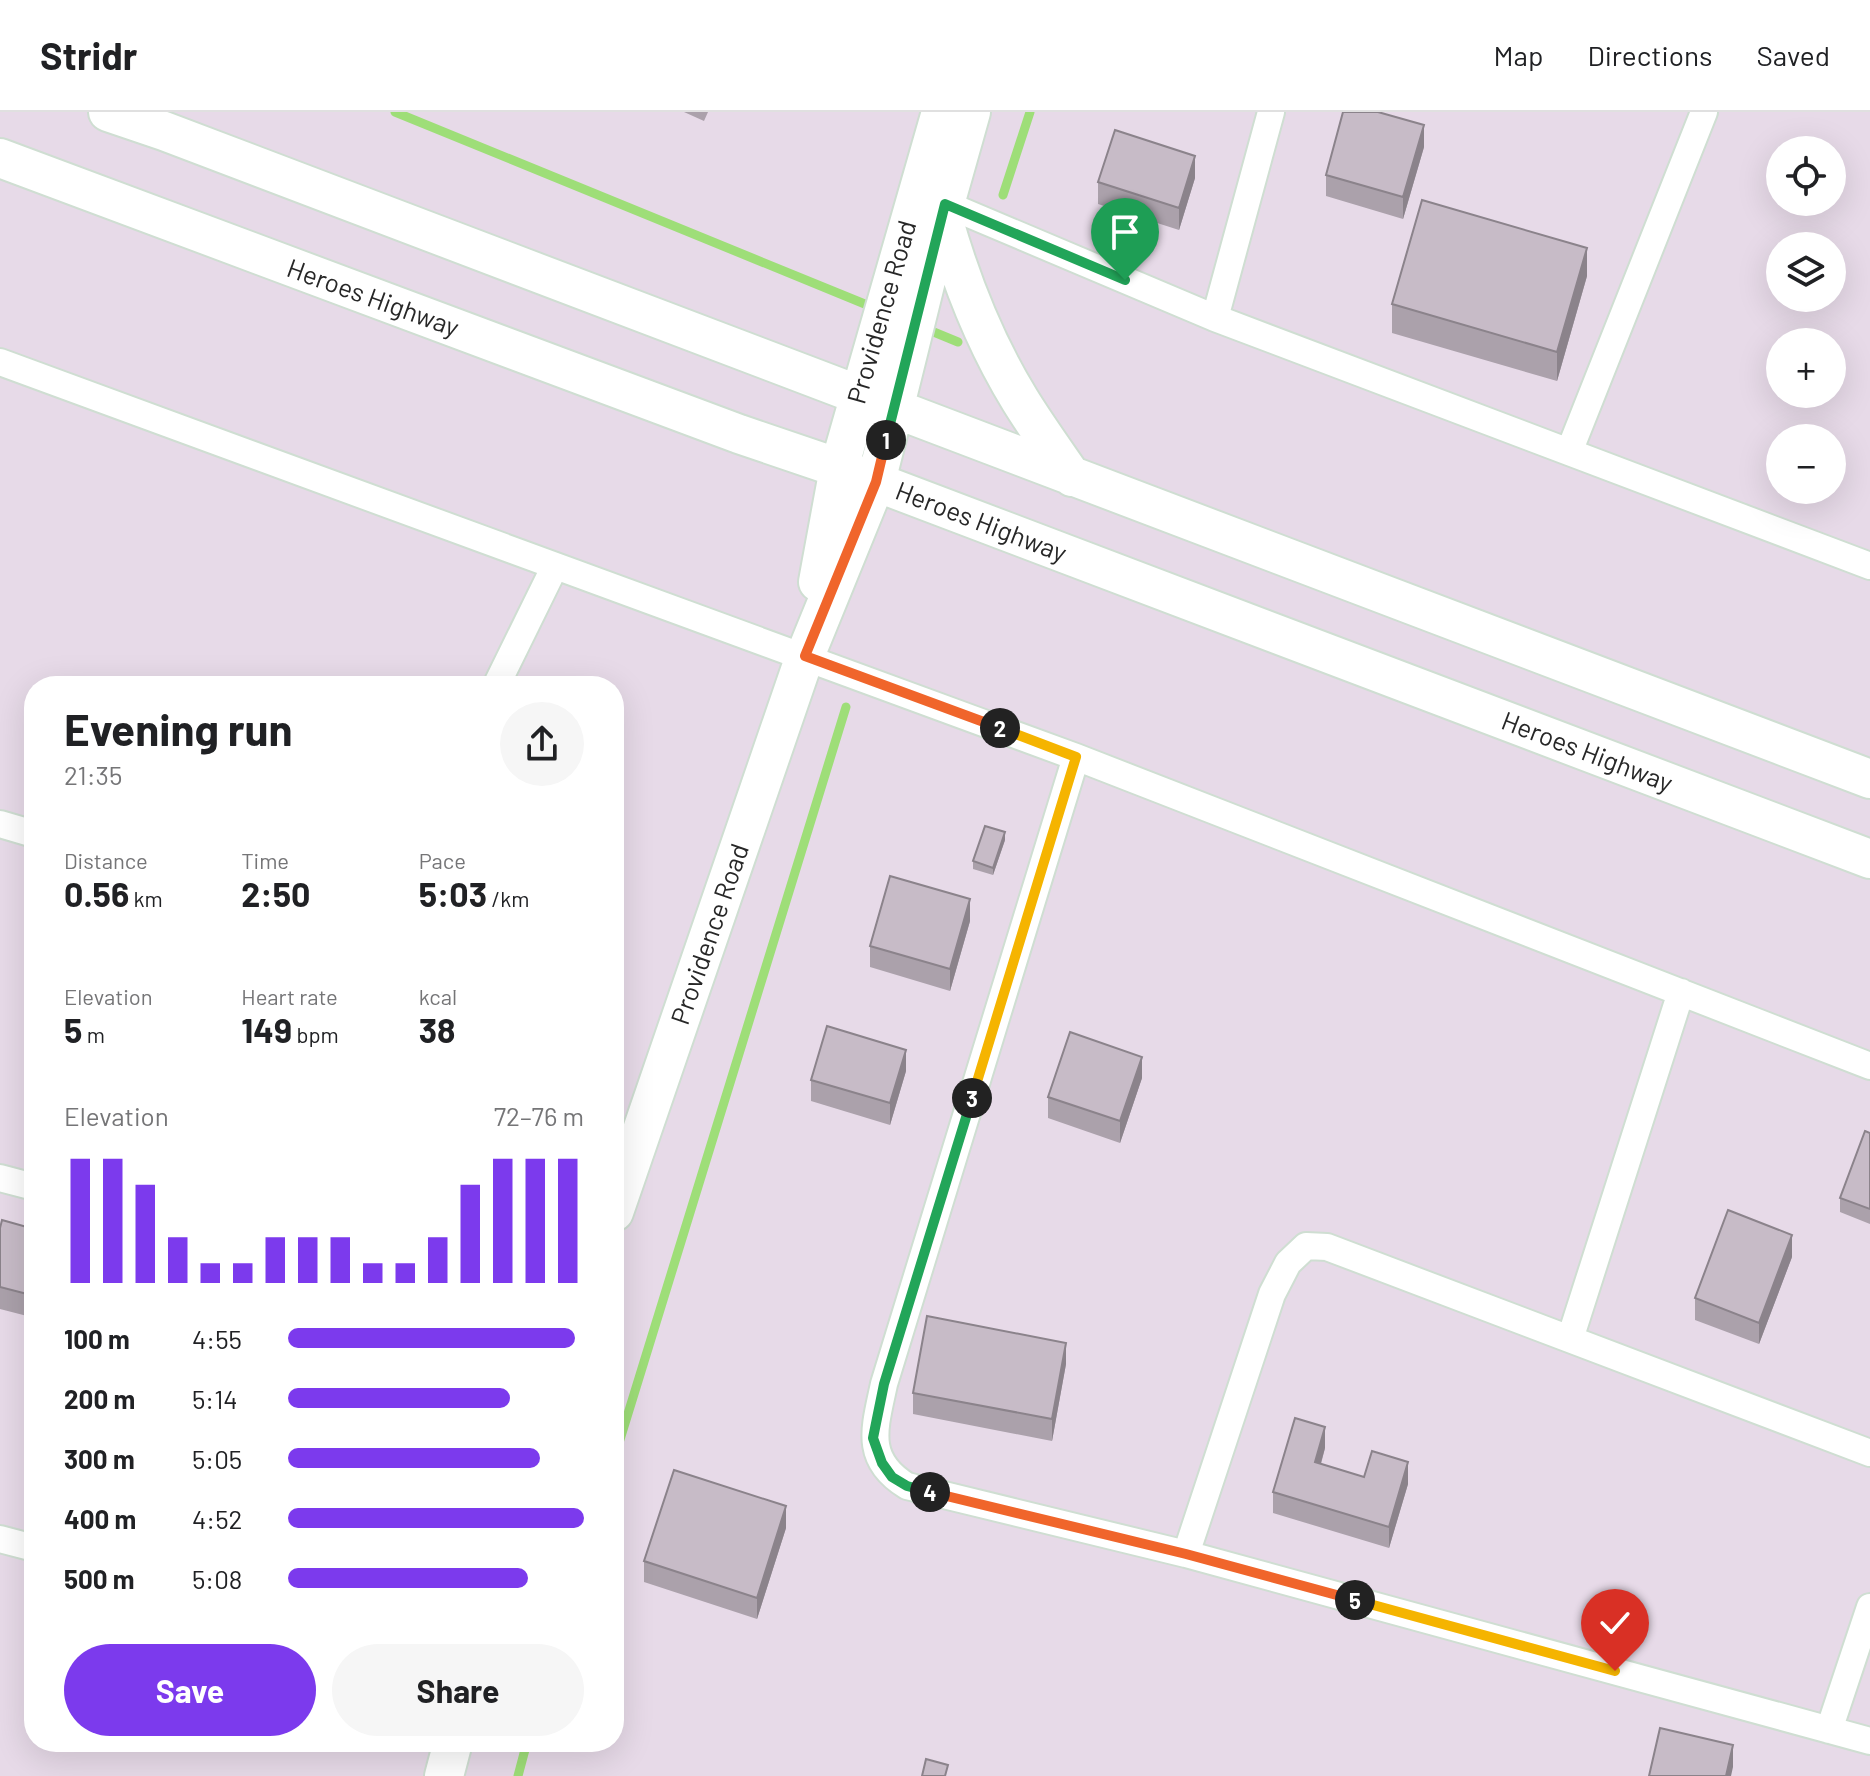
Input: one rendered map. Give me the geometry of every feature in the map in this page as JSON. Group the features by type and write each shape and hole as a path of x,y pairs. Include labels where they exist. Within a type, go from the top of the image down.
{"main road":[{"path":"108,112 209,147 1870,779"},
{"name":"Providence Road","path":"624,1183 805,656 876,482 894,409 934,204 941,112"},
{"name":"Providence Road","path":"805,656 839,468 859,395 971,112"},
{"name":"Heroes Highway","path":"0,158 739,434 839,468 1870,859"},
{"path":"934,204 982,329 1019,399 1072,477"},
{"path":"444,1776 450,1752"}],"street":[{"path":"1215,318 1271,112"},
{"path":"1569,452 1704,112"},
{"path":"934,204 1215,318 1870,566"},
{"path":"0,362 1076,757 1870,1066"},
{"path":"501,676 555,566"},
{"path":"1076,757 884,1384 873,1438 882,1463 892,1477 907,1486 1186,1554 1870,1741"},
{"path":"0,824 24,831"},
{"path":"1570,1339 1681,992"},
{"path":"0,1178 24,1184"},
{"path":"1186,1554 1272,1294 1288,1263 1306,1246 1327,1247 1870,1453"},
{"path":"0,1539 24,1545"},
{"path":"1829,1730 1870,1607"}],"building":[{"path":"1343,112 1378,112 1424,125 1403,197 1326,175"},
{"path":"1115,130 1195,156 1179,208 1098,182"},
{"path":"1422,200 1587,248 1557,352 1392,304"},
{"path":"985,826 1005,832 993,868 973,861"},
{"path":"890,876 970,899 950,969 870,946"},
{"path":"827,1026 906,1050 890,1103 811,1080"},
{"path":"1070,1032 1142,1057 1120,1121 1048,1097"},
{"path":"1865,1131 1870,1133 1870,1209 1840,1198"},
{"path":"1728,1210 1792,1235 1759,1323 1695,1298"},
{"path":"2,1220 24,1226 24,1293 0,1287"},
{"path":"927,1316 1066,1343 1052,1419 913,1393"},
{"path":"1295,1418 1325,1427 1315,1462 1364,1477 1372,1451 1408,1462 1389,1527 1273,1492"},
{"path":"674,1470 786,1506 757,1598 644,1561"},
{"path":"1660,1728 1733,1745 1726,1776 1649,1776"},
{"path":"926,1759 948,1765 945,1776 922,1776"}],"waterway":[{"path":"395,112 877,309"},
{"path":"1003,195 1030,112"},
{"path":"924,328 958,342"},
{"path":"624,1427 846,707"},
{"path":"518,1776 524,1752"}],"route":[{"path":"1125,280 945,204 876,482 805,656 1076,757 884,1384 873,1438 882,1463 892,1477 907,1486 1186,1554 1615,1671"}]}
